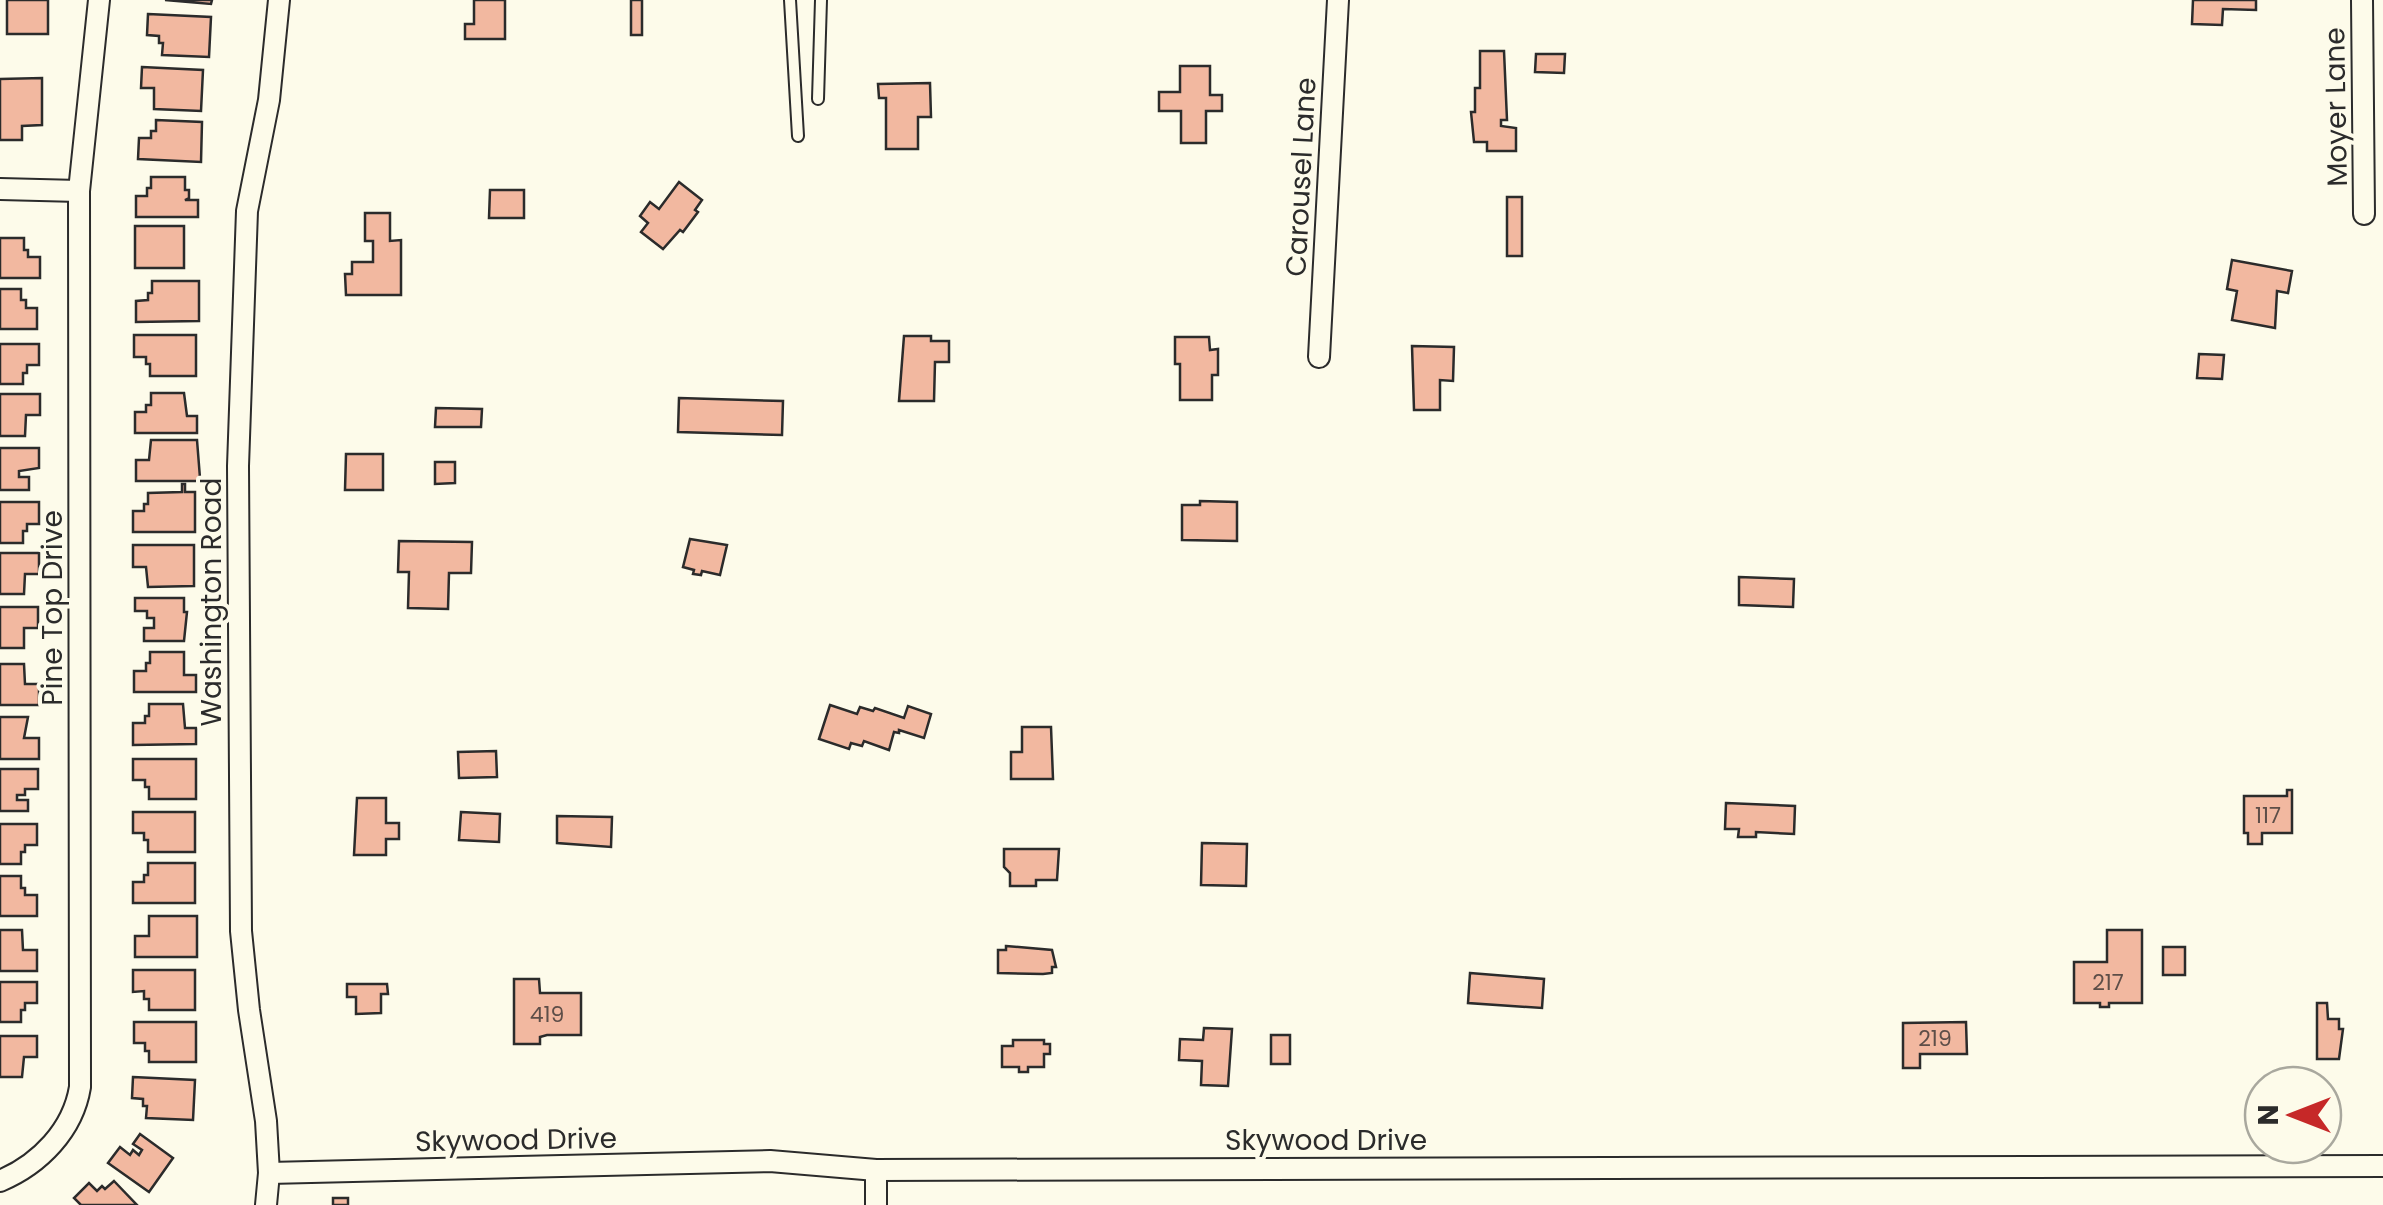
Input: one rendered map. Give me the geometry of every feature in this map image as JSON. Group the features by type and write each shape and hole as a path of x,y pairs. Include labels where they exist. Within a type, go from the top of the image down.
{"street":[{"name":"Pine Top Drive","path":"0,1181 23,1172 64,1132 76,1109 80,1087 79,191 99,0"},
{"name":"Washington Road","path":"266,1205 266,1121 248,1010 241,931 238,466 248,211 269,100 280,0"},
{"name":"Carousel Lane","path":"1319,356 1338,0"},
{"name":"Moyer Lane","path":"2362,0 2364,214"},
{"path":"0,189 79,191"},
{"name":"Skywood Drive","path":"269,1173 770,1161 876,1170 2383,1166"},
{"path":"876,1170 876,1205"}],"lane":[{"path":"790,0 798,136"},
{"path":"818,99 821,0"}],"building":[{"path":"7,0 48,0 48,34 7,34"},
{"path":"165,0 212,0 211,4"},
{"path":"474,0 505,0 505,39 465,39 465,24 474,24"},
{"path":"631,0 642,0 642,35 631,35"},
{"path":"2193,0 2256,0 2256,10 2223,9 2222,25 2192,24"},
{"path":"148,14 211,17 209,57 162,55 159,36 147,35"},
{"path":"1480,51 1504,51 1507,120 1501,120 1501,126 1516,128 1516,151 1487,151 1487,142 1474,142 1471,112 1475,112 1475,88 1480,88"},
{"path":"1536,54 1565,54 1564,73 1535,72"},
{"path":"1180,66 1210,66 1210,95 1222,95 1222,111 1206,111 1206,143 1181,143 1181,111 1159,111 1159,92 1180,92"},
{"path":"142,67 203,70 201,111 154,109 154,88 141,88"},
{"path":"42,78 42,125 22,126 22,140 0,140 0,79"},
{"path":"930,83 931,117 918,117 918,149 886,149 886,98 879,98 878,84"},
{"path":"156,120 202,122 201,162 138,159 139,138 151,138"},
{"path":"151,177 185,177 189,198 185,200 198,200 198,217 136,217 136,196 147,196"},
{"path":"679,182 702,200 683,232 680,230 663,249 641,232 648,223 640,216 650,202 659,209"},
{"path":"490,190 524,190 524,218 489,218"},
{"path":"1507,197 1522,197 1522,256 1507,256"},
{"path":"365,213 390,213 390,241 401,240 401,295 346,295 345,274 352,274 352,262 373,262 373,241 365,241"},
{"path":"135,226 184,226 184,268 135,268"},
{"path":"0,238 24,238 28,257 40,257 40,278 0,278"},
{"path":"2232,260 2292,271 2288,293 2277,291 2275,328 2232,320 2237,291 2227,289"},
{"path":"152,281 199,281 199,321 136,322 136,301 148,300"},
{"path":"0,289 21,289 26,308 37,308 37,329 0,329"},
{"path":"134,335 196,335 196,376 150,376 146,357 134,357"},
{"path":"904,336 949,341 949,362 935,362 934,401 899,401"},
{"path":"1175,337 1209,337 1210,350 1218,349 1218,375 1212,375 1212,400 1180,400"},
{"path":"0,344 39,344 39,365 27,365 23,384 0,384"},
{"path":"1412,346 1454,347 1453,381 1440,380 1440,410 1414,410"},
{"path":"2199,354 2224,355 2222,379 2197,378"},
{"path":"151,393 184,393 187,416 197,416 197,433 135,433 135,412 146,412 146,405 151,405"},
{"path":"0,394 40,394 40,415 26,415 25,436 0,436"},
{"path":"679,398 783,401 782,435 678,432"},
{"path":"436,408 482,409 481,427 435,427"},
{"path":"151,440 197,440 200,478 136,481 136,460 149,460"},
{"path":"0,448 39,448 39,468 19,471 19,477 29,477 29,490 0,490"},
{"path":"346,454 383,454 383,490 345,490"},
{"path":"435,462 455,462 455,483 435,484"},
{"path":"182,484 185,492 195,492 195,532 133,532 133,511 144,511 148,493 182,492"},
{"path":"1200,501 1237,502 1237,541 1182,540 1182,505 1200,505"},
{"path":"0,502 39,502 39,524 27,524 23,543 0,543"},
{"path":"690,539 727,545 720,575 702,571 701,575 693,574 694,570 683,567"},
{"path":"399,541 472,542 471,573 449,573 448,609 408,608 409,572 398,572"},
{"path":"133,545 194,545 194,586 148,587 146,567 133,567"},
{"path":"0,553 39,553 39,574 25,574 24,594 0,594"},
{"path":"1739,577 1794,579 1793,607 1739,605"},
{"path":"135,598 184,598 184,641 144,641 144,628 154,628 154,618 147,618 147,611 135,611"},
{"path":"0,607 38,607 38,628 24,628 24,648 0,648"},
{"path":"150,652 184,652 184,675 196,675 196,692 134,692 134,671 146,671"},
{"path":"0,664 24,664 25,684 39,684 39,705 0,705"},
{"path":"149,704 183,704 185,728 196,728 196,744 133,745 133,723 145,723"},
{"path":"830,705 857,714 860,707 873,711 875,708 904,718 908,706 931,714 924,738 899,730 894,732 889,750 864,741 862,746 851,743 849,749 819,739"},
{"path":"0,717 28,717 24,738 39,738 39,759 0,759"},
{"path":"1022,727 1051,727 1053,779 1011,779 1011,752 1022,752"},
{"path":"496,751 497,777 459,778 458,752"},
{"path":"133,759 196,759 196,799 149,799 145,780 133,780"},
{"path":"0,769 38,769 38,789 25,789 25,795 17,795 17,800 28,800 28,811 0,811"},
{"path":"2287,790 2292,790 2292,833 2262,833 2262,844 2248,844 2248,833 2244,833 2244,796 2287,796"},
{"path":"357,798 386,798 386,823 399,823 399,839 386,839 386,855 354,855"},
{"path":"1726,803 1795,806 1794,834 1756,832 1756,837 1738,837 1739,829 1725,829"},
{"path":"133,812 195,812 195,852 148,852 144,833 133,833"},
{"path":"461,812 500,814 499,842 459,840"},
{"path":"557,816 612,817 611,847 557,843"},
{"path":"0,824 37,824 37,845 25,845 21,864 0,864"},
{"path":"1202,843 1247,844 1246,886 1201,885"},
{"path":"1004,849 1059,849 1057,880 1036,880 1036,886 1010,886"},
{"path":"148,863 195,863 195,903 133,903 133,882 144,882"},
{"path":"0,876 21,876 25,895 37,895 37,916 0,916"},
{"path":"149,916 197,916 197,957 135,957 135,936 149,936"},
{"path":"0,930 22,930 23,950 37,950 37,971 0,971"},
{"path":"2107,930 2142,930 2142,1003 2109,1003 2109,1007 2100,1007 2100,1003 2074,1003 2074,962 2107,962"},
{"path":"1006,946 1052,950 1056,967 1052,967 1052,973 1043,974 998,973 998,950 1006,950"},
{"path":"2163,947 2185,947 2185,975 2163,975"},
{"path":"133,970 195,970 195,1010 149,1010 144,991 133,992"},
{"path":"1470,973 1544,979 1542,1008 1468,1003"},
{"path":"514,979 539,979 540,993 581,993 581,1035 547,1035 540,1037 540,1044 514,1044"},
{"path":"0,982 37,982 37,1003 25,1003 21,1022 0,1022"},
{"path":"347,984 387,984 388,994 381,994 381,1013 356,1014 356,997 347,997"},
{"path":"2317,1003 2327,1003 2328,1019 2339,1019 2339,1029 2343,1029 2339,1059 2317,1059"},
{"path":"134,1022 196,1022 196,1062 149,1062 145,1043 134,1043"},
{"path":"1966,1022 1967,1054 1920,1054 1920,1068 1903,1068 1903,1023"},
{"path":"1204,1028 1232,1029 1228,1086 1201,1085 1202,1061 1179,1060 1180,1039 1203,1040"},
{"path":"1271,1035 1290,1035 1290,1064 1271,1064"},
{"path":"0,1036 37,1036 37,1057 24,1057 22,1077 0,1077"},
{"path":"1013,1040 1044,1040 1044,1044 1050,1044 1050,1054 1044,1054 1044,1067 1028,1067 1028,1072 1019,1072 1019,1067 1002,1067 1002,1046 1013,1046"},
{"path":"133,1077 195,1080 193,1120 146,1118 143,1099 132,1098"},
{"path":"140,1134 173,1158 149,1192 108,1163 120,1147 130,1155 133,1150 139,1155 142,1150 133,1144"},
{"path":"114,1181 137,1205 81,1205 74,1198 89,1183 97,1191"},
{"path":"333,1198 348,1198 348,1205 333,1205"}]}
